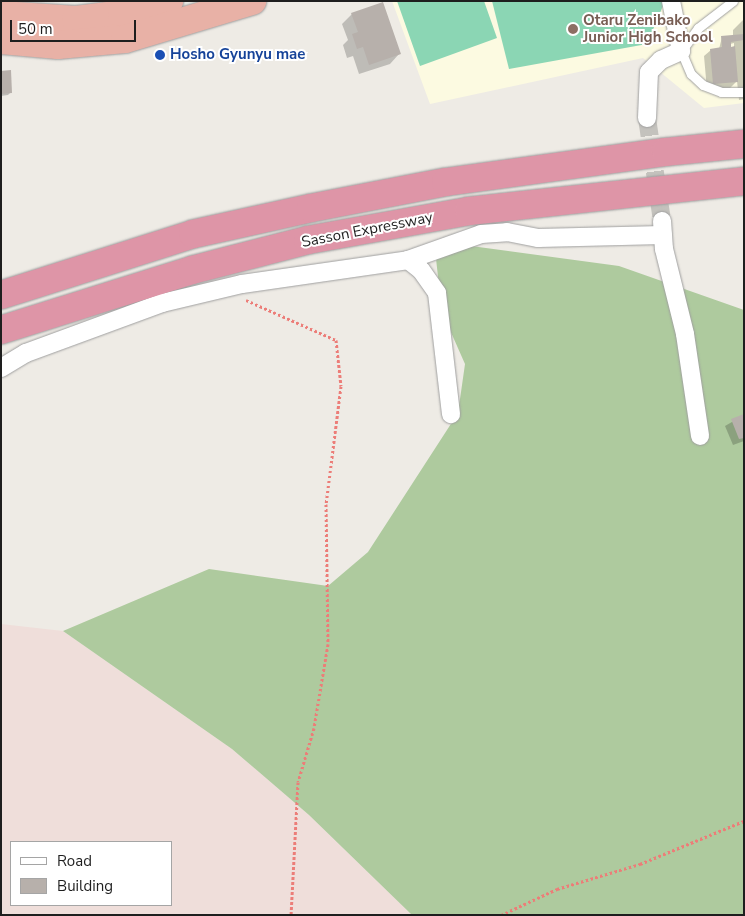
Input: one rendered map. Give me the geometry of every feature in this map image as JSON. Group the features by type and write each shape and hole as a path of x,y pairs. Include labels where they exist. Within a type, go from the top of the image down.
{"highway":[{"path":"1,15 84,19 122,14 169,1"},
{"path":"1,40 58,45 126,39 252,1"},
{"path":"1,295 193,234 311,208 446,182 666,152 744,144"},
{"name":"Sasson Expressway","path":"1,330 192,270 308,240 469,211 744,181"}],"street":[{"path":"647,118 649,72 661,60 681,51 671,1"},
{"path":"1,368 26,353 162,303 220,289 408,260 481,234 498,233 538,238 662,228 686,334 700,436"},
{"path":"408,260 421,270 437,293 451,414"}],"lane":[{"path":"733,1 698,28 681,51 691,74 703,86 721,92 744,92"}],"path":[{"path":"220,289 336,340 341,386 326,504 328,644 314,728 298,782 291,915"},
{"path":"502,915 557,889 640,864 744,820"}],"shaded area":[{"name":"Otaru Zenibako Junior High School","path":"392,1 744,1 744,103 704,108 643,58 430,104"},
{"path":"1,624 63,631 232,749 309,815 412,915 1,915"}],"green space":[{"path":"397,1 484,1 497,38 420,66"},
{"path":"492,1 665,1 647,44 509,69"},
{"path":"434,241 619,266 744,310 744,915 412,915 309,815 232,749 63,631 209,569 328,586 368,552 458,413 465,364 442,312"}],"building":[{"path":"383,2 401,54 369,65 363,47 357,49 352,34 358,32 351,13"},
{"path":"744,34 744,40 731,42 731,47 735,46 738,82 713,84 710,49 722,47 721,36"},
{"path":"11,70 12,93 1,94 1,71"},
{"path":"744,414 744,438 739,439 731,419"}],"tunnel":[{"path":"647,118 662,221"}],"place":[{"name":"Otaru Zenibako Junior High School","path":"573,29"},
{"name":"Hosho Gyunyu mae","path":"160,55"}]}
